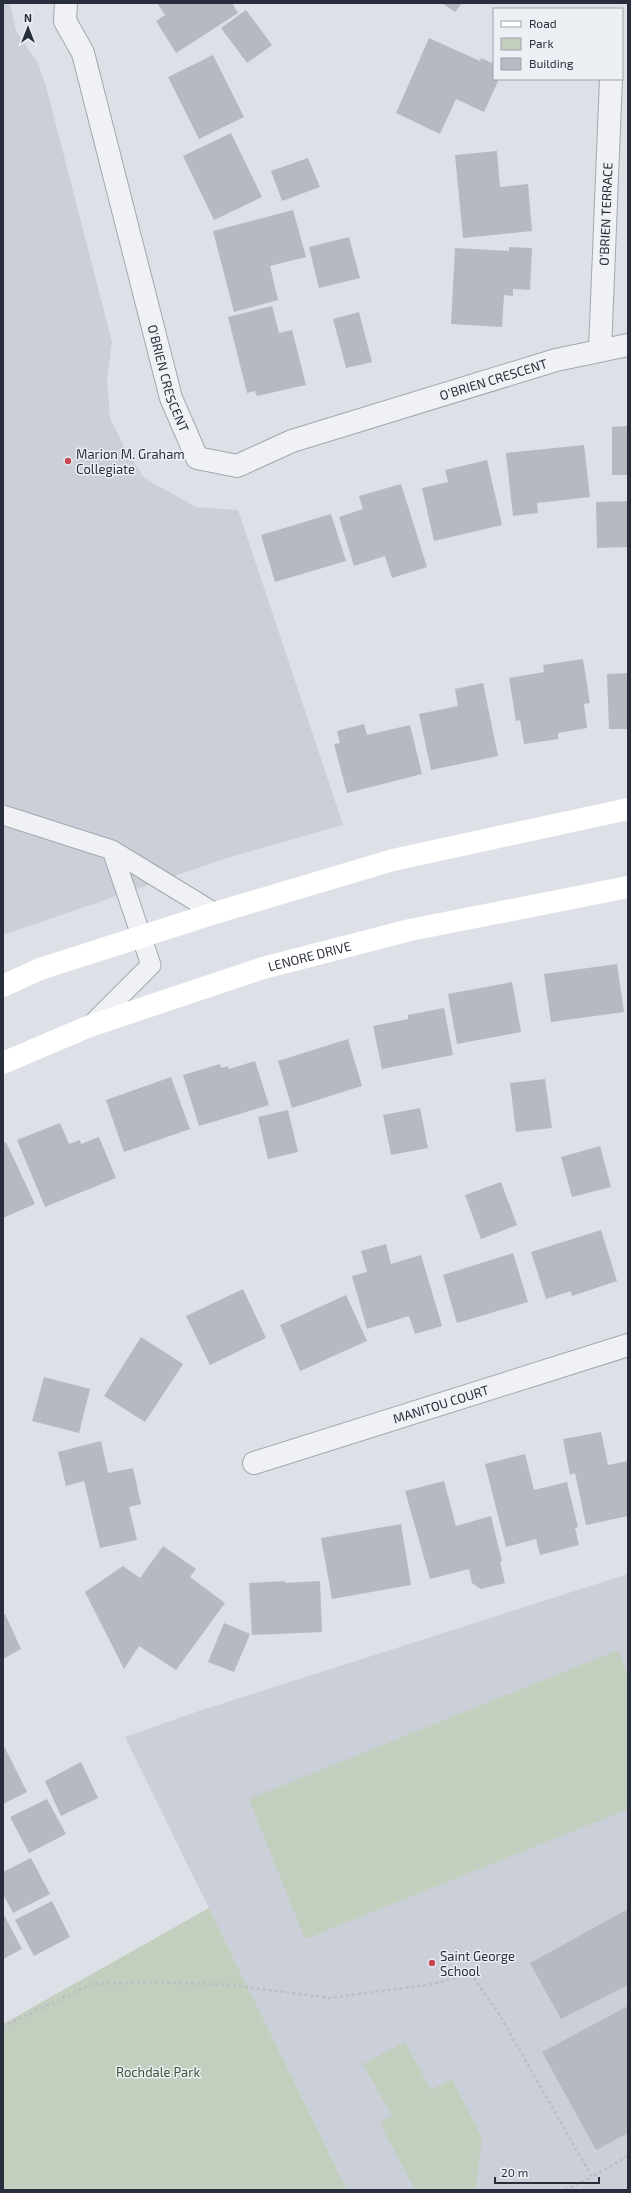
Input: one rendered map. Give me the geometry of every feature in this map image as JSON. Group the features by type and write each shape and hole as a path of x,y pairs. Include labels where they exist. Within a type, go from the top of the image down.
{"main road":[{"path":"3,986 40,970 142,938 215,912 393,860 628,809"},
{"name":"LENORE DRIVE","path":"3,1063 90,1026 263,968 410,930 628,887"}],"street":[{"name":"O'BRIEN CRESCENT","path":"66,3 65,21 83,54 171,398 197,458 237,466 292,441 556,360 628,345"},
{"name":"O'BRIEN TERRACE","path":"600,350 611,80"},
{"name":"MANITOU COURT","path":"254,1463 628,1345"}],"lane":[{"path":"3,816 112,850 215,912"},
{"path":"90,1026 152,965 112,850"}],"path":[{"path":"3,2027 92,1984 156,1982 233,1985 329,1998 433,1984 471,1974 499,2014 592,2177"},
{"path":"565,2190 592,2177 628,2156"}],"shaded area":[{"name":"Marion M. Graham Collegiate","path":"3,3 10,3 16,31 38,63 47,90 112,342 107,380 110,418 122,443 144,478 196,507 238,510 343,825 230,857 3,935"},
{"name":"Saint George School","path":"628,1574 628,2190 347,2190 125,1737 196,1712"}],"green space":[{"path":"618,1650 628,1675 628,1809 305,1939 249,1799"},
{"name":"Rochdale Park","path":"209,1908 347,2190 3,2190 3,2024"},
{"path":"405,2042 431,2090 452,2079 482,2138 476,2187 470,2190 415,2190 380,2123 392,2116 363,2064"}],"building":[{"path":"157,3 232,3 238,13 176,53 156,21 165,15"},
{"path":"442,3 462,3 455,12"},
{"path":"246,10 272,45 247,63 221,28"},
{"path":"429,38 480,61 481,58 493,64 493,80 499,80 484,112 456,99 440,134 396,113"},
{"path":"213,55 244,117 199,139 168,77"},
{"path":"231,133 262,197 214,220 183,156"},
{"path":"497,151 500,187 528,184 532,231 463,238 455,155"},
{"path":"308,158 320,187 282,201 271,171"},
{"path":"293,210 306,257 270,266 278,300 234,312 213,231"},
{"path":"349,237 360,278 319,288 309,247"},
{"path":"509,247 532,248 530,290 513,289 513,296 504,295 502,327 451,324 455,248 509,251"},
{"path":"272,306 279,333 292,330 306,385 257,396 255,391 247,393 228,317"},
{"path":"359,312 372,362 346,368 333,319"},
{"path":"628,426 628,475 612,475 612,427"},
{"path":"584,445 590,497 537,503 538,513 513,516 506,453"},
{"path":"487,460 502,525 434,541 422,488 448,482 445,470"},
{"path":"401,484 427,567 392,578 385,556 354,566 339,517 363,509 359,496"},
{"path":"628,501 628,547 597,548 596,502"},
{"path":"331,514 346,561 275,582 261,535"},
{"path":"583,659 590,703 584,704 587,728 558,733 558,739 524,744 520,720 516,721 509,678 544,672 543,665"},
{"path":"628,673 628,729 609,729 607,674"},
{"path":"483,683 498,756 431,770 419,714 458,706 455,689"},
{"path":"364,724 367,735 410,725 422,774 347,793 334,744 340,743 337,731"},
{"path":"617,964 624,1012 551,1022 544,974"},
{"path":"512,982 521,1032 457,1044 448,994"},
{"path":"444,1008 453,1055 382,1069 373,1026 408,1019 408,1015"},
{"path":"348,1039 362,1086 292,1108 278,1061"},
{"path":"255,1061 269,1105 199,1126 183,1075 220,1064 221,1068 228,1066 229,1069"},
{"path":"171,1077 190,1129 124,1152 106,1100"},
{"path":"545,1079 552,1128 516,1132 510,1083"},
{"path":"420,1108 428,1148 391,1155 383,1115"},
{"path":"288,1110 298,1152 268,1159 258,1117"},
{"path":"60,1123 69,1144 80,1140 81,1144 99,1137 116,1178 45,1207 17,1140"},
{"path":"6,1142 35,1204 3,1218 3,1144"},
{"path":"600,1146 611,1187 572,1197 561,1157"},
{"path":"501,1182 517,1225 481,1239 465,1195"},
{"path":"601,1230 617,1281 572,1296 571,1291 546,1299 531,1252"},
{"path":"386,1244 391,1264 421,1255 442,1326 415,1334 409,1316 367,1329 352,1276 367,1272 361,1251"},
{"path":"513,1253 528,1302 457,1323 443,1275"},
{"path":"243,1289 266,1338 210,1365 186,1316"},
{"path":"346,1295 367,1341 300,1371 280,1325"},
{"path":"141,1337 183,1364 145,1422 104,1396"},
{"path":"44,1377 90,1389 79,1433 32,1421"},
{"path":"601,1432 608,1465 628,1461 628,1516 586,1525 575,1473 570,1475 563,1439"},
{"path":"101,1441 108,1473 133,1468 141,1504 129,1507 137,1540 100,1548 84,1481 66,1486 58,1452"},
{"path":"525,1454 534,1490 567,1482 578,1527 575,1528 579,1545 540,1555 536,1539 506,1547 485,1464"},
{"path":"444,1481 456,1526 491,1516 502,1561 500,1562 505,1583 481,1589 472,1583 469,1569 430,1579 405,1491"},
{"path":"401,1524 411,1585 332,1599 321,1538"},
{"path":"163,1546 196,1569 190,1577 225,1603 176,1670 139,1646 124,1669 85,1592 123,1566 140,1578"},
{"path":"285,1581 285,1583 320,1581 322,1632 252,1635 249,1583"},
{"path":"5,1614 21,1649 3,1659 3,1615"},
{"path":"224,1623 250,1634 234,1672 208,1662"},
{"path":"3,1744 27,1792 3,1804"},
{"path":"81,1762 98,1798 61,1816 45,1781"},
{"path":"47,1799 66,1834 29,1853 10,1817"},
{"path":"31,1858 50,1894 13,1913 3,1894 3,1872"},
{"path":"52,1901 70,1937 34,1956 15,1920"},
{"name":"Saint George School","path":"628,1909 628,1985 561,2019 530,1963"},
{"path":"3,1913 22,1949 3,1959"},
{"path":"628,2006 628,2133 596,2150 542,2052"}],"place":[{"name":"Marion M. Graham Collegiate","path":"68,461"},
{"name":"Saint George School","path":"432,1963"}]}
